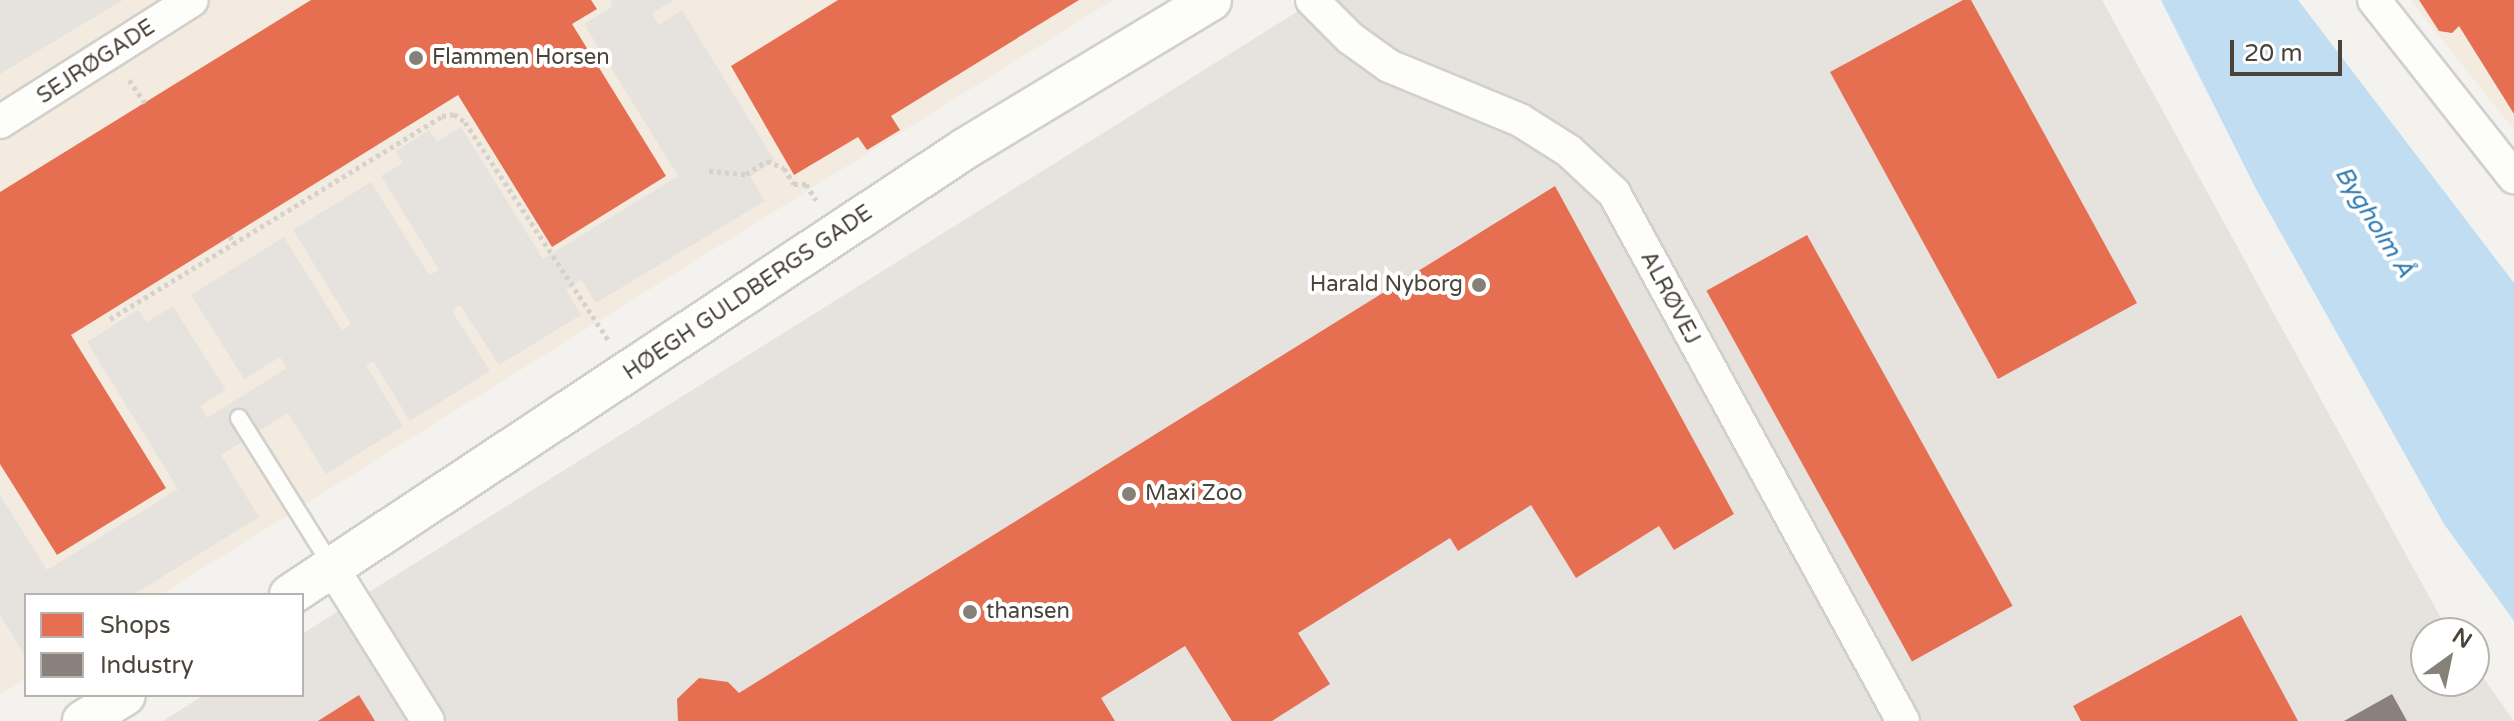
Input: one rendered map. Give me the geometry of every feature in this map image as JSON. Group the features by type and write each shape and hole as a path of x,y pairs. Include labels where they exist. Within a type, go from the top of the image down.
{"street":[{"name":"SEJRØGADE","path":"0,122 192,0"},
{"name":"HØEGH GULDBERGS GADE","path":"293,593 966,148 1211,0"},
{"name":"ALRØVEJ","path":"1312,0 1350,38 1389,66 1520,120 1569,151 1614,193 1903,721"},
{"path":"2374,0 2514,177"},
{"path":"333,569 428,721"},
{"path":"83,721 122,697"}],"lane":[{"path":"239,418 333,569"}],"path":[{"path":"110,319 442,116 454,114 465,122 629,372"},
{"path":"709,171 746,174 767,161 784,168 794,184 806,184 836,235"},
{"path":"230,236 233,244"}],"shaded area":[{"path":"0,0 1113,0 163,593 24,593 24,680 0,695"},
{"path":"0,0 123,0 0,74"},
{"path":"610,0 674,0 652,13 659,25 682,10 775,161 750,177 765,201 596,303 581,280 566,290 581,315 499,365 460,305 452,311 490,371 410,421 373,361 366,365 403,426 326,474 288,413 221,455 259,517 136,593 24,593 24,654 0,615 0,495 47,570 178,489 87,342 138,310 147,322 173,306 226,390 200,406 207,418 287,368 280,357 244,379 191,295 284,237 342,330 351,324 293,230 371,182 429,275 439,270 381,176 403,163 396,151 429,130 437,142 461,127 543,259 678,176 584,24 613,6"},
{"path":"1316,0 2102,0 2440,617 2410,617 2410,697 2490,697 2490,687 2514,721 163,721 201,697 304,697 304,633"},
{"path":"1815,0 1873,0 1752,72 1736,46"},
{"path":"1971,0 2014,0 2188,334 2200,327 2254,414 2205,415 2152,439 2108,495 2058,515 2002,502 1961,444 1998,379"},
{"path":"2410,0 2514,0 2514,130"},
{"path":"1328,91 1394,196 550,721 497,721 447,640"},
{"path":"2316,565 2384,688 2357,703 2289,580"},
{"path":"1448,566 1508,666 1482,682 1421,582"},
{"path":"1631,657 1656,702 1623,721 1519,721"}],"water":[{"name":"Bygholm Å","path":"2161,0 2298,0 2514,283 2514,621 2444,524 2255,187"}],"building: Shops":[{"path":"311,0 591,0 597,9 572,24 666,176 552,247 458,95 71,335 166,488 57,555 0,464 0,192"},
{"path":"838,0 1079,0 891,116 900,130 867,150 858,137 794,175 731,66"},
{"path":"1963,0 1971,0 2137,303 1998,379 1830,72"},
{"path":"2419,0 2514,0 2514,114 2459,26 2452,33 2439,31"},
{"path":"1555,186 1734,514 1674,550 1659,526 1576,578 1531,505 1458,551 1450,538 1298,633 1330,684 1272,721 1232,721 1185,646 1101,698 1115,721 678,721 677,699 699,678 728,682 739,693"},
{"path":"1807,235 2013,606 1912,662 1706,291"},
{"path":"2241,615 2298,721 2081,721 2073,706"},
{"path":"359,695 375,721 318,721"}],"building: Industry":[{"path":"2392,694 2407,721 2344,721"}],"place":[{"name":"Flammen Horsen","path":"416,58"},
{"name":"Harald Nyborg","path":"1479,285"},
{"name":"Maxi Zoo","path":"1129,494"},
{"name":"thansen","path":"970,612"}]}
